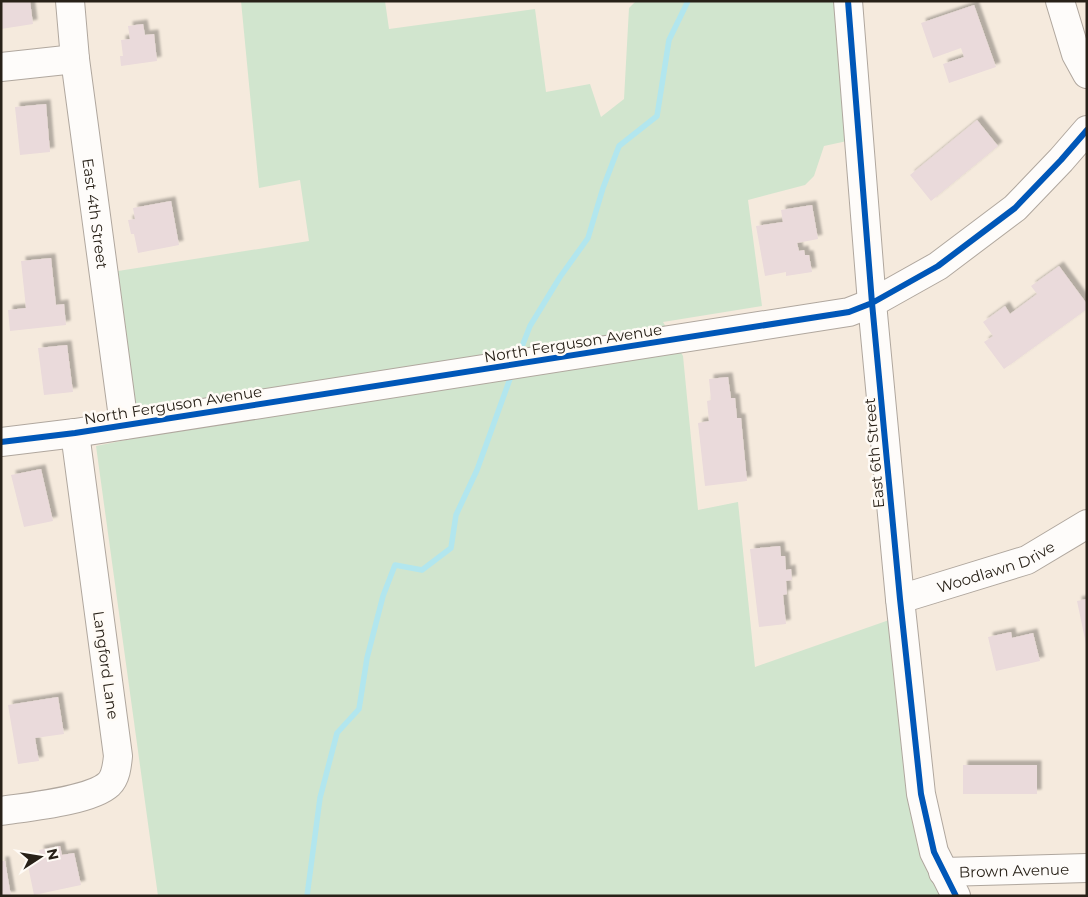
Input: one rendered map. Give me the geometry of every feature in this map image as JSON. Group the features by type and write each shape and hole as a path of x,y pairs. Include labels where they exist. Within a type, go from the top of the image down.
{"street":[{"name":"East 4th Street","path":"70,1 75,59 124,425"},
{"name":"East 6th Street","path":"848,1 872,303 920,794 934,852 942,872 956,896"},
{"path":"1060,1 1076,54 1087,74"},
{"path":"1,67 75,59"},
{"name":"North Ferguson Avenue","path":"1,442 75,433 751,329 848,312 872,303 938,266 1015,208 1087,130"},
{"name":"Langford Lane","path":"1,812 84,797 99,792 110,783 117,770 118,756 75,433"},
{"name":"Woodlawn Drive","path":"900,599 1027,560 1087,524"},
{"name":"Brown Avenue","path":"942,872 1087,868"}],"green space":[{"path":"241,1 385,1 389,29 535,9 546,92 590,84 601,117 624,99 629,8 636,1 838,1 847,141 824,146 814,176 805,185 748,200 762,306 663,322 683,356 698,510 738,502 755,667 892,619 943,896 158,896 96,446 136,438 136,408 118,271 309,241 300,180 259,188"}],"building":[{"path":"1,1 30,1 33,24 1,29"},
{"path":"974,5 996,67 949,83 943,64 964,57 961,48 933,58 921,23"},
{"path":"143,24 145,35 154,34 157,61 121,66 120,56 123,56 121,40 130,39 128,26"},
{"path":"46,104 50,152 20,155 15,107"},
{"path":"977,120 998,146 931,201 910,175"},
{"path":"171,201 179,245 138,253 134,234 131,234 128,220 135,219 133,208"},
{"path":"812,205 818,239 797,243 799,251 804,250 805,255 809,255 812,272 786,276 786,272 765,276 756,226 783,222 781,210"},
{"path":"51,258 56,305 64,304 66,325 10,331 8,310 26,308 21,261"},
{"path":"1059,266 1087,304 1087,309 1004,369 984,342 993,336 983,322 1005,306 1010,314 1037,294 1031,286"},
{"path":"67,345 73,392 44,395 38,348"},
{"path":"728,377 731,398 735,398 737,418 741,418 747,481 705,486 698,423 709,421 707,401 711,400 709,379"},
{"path":"41,469 53,521 24,527 11,475"},
{"path":"780,546 781,556 785,556 786,570 791,569 792,580 786,581 787,594 783,595 786,624 759,627 750,549"},
{"path":"1087,599 1087,644 1086,644 1077,601"},
{"path":"1011,632 1012,638 1033,633 1040,661 996,671 988,637"},
{"path":"58,697 64,734 35,738 39,761 18,764 8,705"},
{"path":"963,765 1037,765 1037,794 963,794"},
{"path":"60,846 62,855 74,853 81,885 34,895 27,861 41,858 39,850"},
{"path":"1,861 5,861 11,896 1,896"}],"waterway":[{"path":"521,349 530,326 560,277 588,238 603,188 619,146 657,116 669,40 688,1"},
{"path":"307,896 320,798 337,733 359,709 367,658 383,596 395,565 422,570 451,548 456,515 477,470 511,376"}],"cycle path":[{"path":"848,1 872,303 900,599 921,794 934,852 956,896"},
{"path":"1,442 75,433 849,312 872,303 938,266 1015,208 1087,130"}]}
